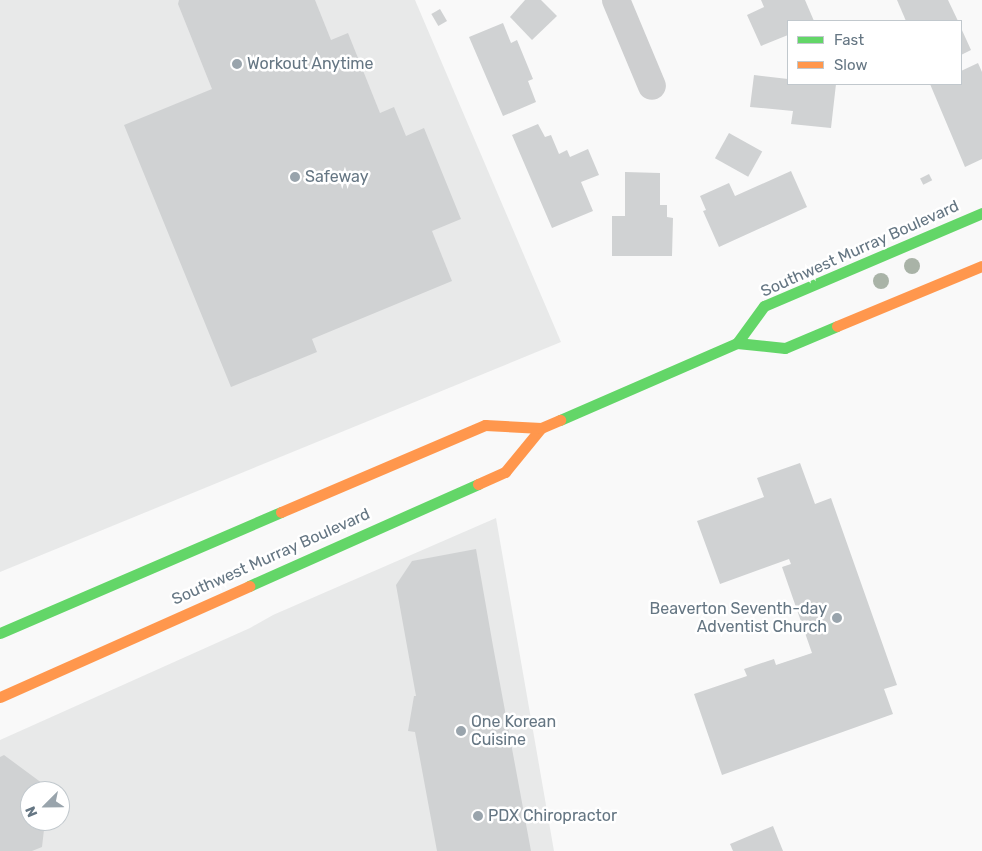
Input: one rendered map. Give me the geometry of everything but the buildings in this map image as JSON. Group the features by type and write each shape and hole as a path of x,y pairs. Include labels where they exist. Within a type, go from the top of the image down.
{"main road":[{"name":"Southwest Murray Boulevard","path":"0,633 485,425 541,428 736,343 764,306 982,213"},
{"name":"Southwest Murray Boulevard","path":"736,343 785,348 982,266"},
{"name":"Southwest Murray Boulevard","path":"0,697 505,472 541,428"}],"street":[{"path":"616,0 652,86"}],"shaded area":[{"path":"0,0 415,0 561,342 0,572"},
{"path":"496,518 554,851 0,851 0,740 250,628 273,615"}],"traffic: fast":[{"path":"737,343 764,306 982,213"},
{"path":"560,420 737,343 785,348 837,326"},
{"path":"249,586 478,484"},
{"path":"0,633 281,512"}],"traffic: slow":[{"path":"837,326 982,266"},
{"path":"281,512 485,425 541,428 560,420"},
{"path":"478,484 505,472 541,428"},
{"path":"0,697 249,586"}],"place":[{"name":"Workout Anytime","path":"237,64"},
{"name":"Safeway","path":"295,177"},
{"name":"Beaverton Seventh-day Adventist Church","path":"837,618"},
{"name":"One Korean Cuisine","path":"461,731"},
{"name":"PDX Chiropractor","path":"478,816"}]}
